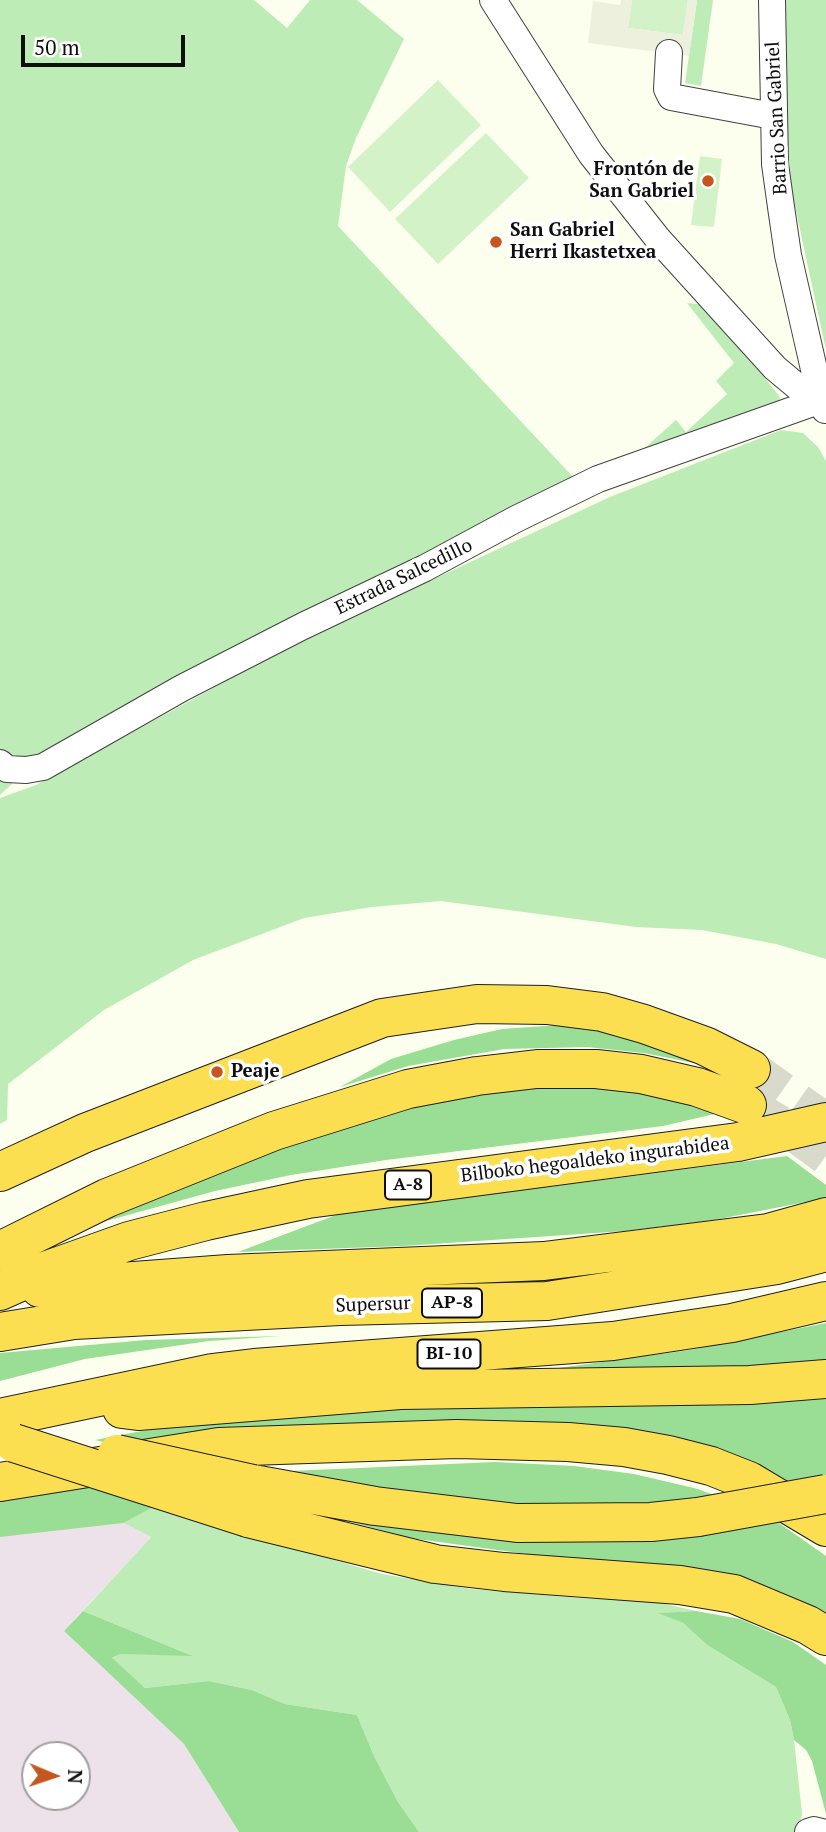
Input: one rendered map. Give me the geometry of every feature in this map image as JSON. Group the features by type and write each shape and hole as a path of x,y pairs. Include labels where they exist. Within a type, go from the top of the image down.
{"highway":[{"path":"0,1172 85,1133 382,1018 477,1004 547,1005 601,1012 644,1024 705,1046 749,1087 697,1087 641,1074 596,1069 537,1069 477,1076 408,1089 274,1131 107,1198 0,1251"},
{"name":"Bilboko hegoaldeko ingurabidea","path":"0,1291 45,1271 129,1241 308,1199 738,1142 826,1122"},
{"name":"Supersur","path":"0,1291 228,1274 544,1261 768,1233 826,1217"},
{"name":"Supersur","path":"0,1332 74,1320 340,1306 547,1301 777,1265 826,1252"},
{"name":"BI-10","path":"5,1434 72,1403 212,1373 613,1341 732,1323 826,1301"},
{"path":"72,1403 138,1411 400,1391 736,1385 826,1379"},
{"path":"5,1434 251,1501 435,1564 680,1585 734,1594 808,1625 826,1636"},
{"path":"0,1482 219,1447 457,1439 568,1442 624,1447 711,1466 749,1480 826,1527"},
{"path":"251,1501 375,1506 517,1523 652,1522 698,1517 826,1494"}],"street":[{"path":"494,0 591,154 658,239 775,368 824,406"},
{"name":"Barrio San Gabriel","path":"772,0 775,164 788,255 824,406"},
{"path":"669,53 667,89 671,97 773,116"},
{"name":"Estrada Salcedillo","path":"0,763 7,769 26,771 43,766 182,688 598,479 824,406"},
{"path":"808,1832 822,1832"}],"shaded area":[{"path":"621,0 632,0 628,28 683,35 688,0 697,0 689,56 588,43 593,1 620,5"},
{"path":"104,1513 151,1537 64,1631 184,1744 239,1832 0,1832 0,1522"}],"green space":[{"path":"0,0 254,0 287,28 310,0 357,0 404,39 356,138 346,166 338,226 574,478 26,771 0,795"},
{"path":"632,0 688,0 683,35 628,28"},
{"path":"697,0 713,0 701,86 685,83"},
{"path":"782,0 826,0 826,350 788,174"},
{"path":"438,80 481,125 390,212 348,167"},
{"path":"486,133 529,178 438,264 395,219"},
{"name":"Frontón de San Gabriel","path":"700,156 722,159 714,227 691,225"},
{"path":"687,303 707,305 780,397 778,404 637,455 676,420 686,432 727,394 716,381 734,363"},
{"path":"781,430 803,433 818,447 826,461 826,959 776,944 702,930 636,927 441,901 372,907 304,918 193,960 104,1010 8,1084 7,1120 0,1124 0,798 36,785 292,645 610,497"},
{"path":"560,1025 625,1029 704,1065 644,1053 587,1047 504,1049 408,1066 340,1087 391,1059 454,1040 502,1029"},
{"path":"483,1085 620,1087 723,1112 663,1126 386,1160 291,1175 215,1191 66,1232 230,1161"},
{"path":"787,1156 826,1185 826,1198 714,1220 625,1231 403,1246 238,1252 344,1212 396,1201 556,1186"},
{"path":"826,1323 826,1363 784,1368 544,1370 690,1350"},
{"path":"282,1336 209,1341 85,1359 0,1381 0,1353 146,1340"},
{"path":"826,1395 826,1481 793,1488 749,1462 137,1450 95,1440 147,1430 374,1409"},
{"path":"495,1462 574,1466 634,1474 698,1489 724,1499 539,1512 245,1473"},
{"path":"81,1485 153,1507 123,1523 0,1537 0,1499"},
{"path":"153,1507 382,1574 471,1589 652,1601 696,1611 660,1613 683,1623 707,1645 776,1687 790,1720 794,1740 802,1813 799,1832 419,1832 398,1802 374,1756 357,1715 285,1704 252,1690 209,1681 145,1688 111,1659 120,1654 191,1655 83,1611 151,1537 104,1513"},
{"path":"329,1516 410,1530 511,1538 776,1521 826,1556 826,1612 771,1588 725,1573 571,1560 410,1538"},
{"path":"83,1611 193,1656 120,1654 112,1658 145,1688 209,1681 252,1690 285,1704 357,1715 374,1756 398,1802 419,1832 239,1832 184,1744 64,1631"},
{"path":"696,1611 740,1619 793,1642 826,1665 826,1814 812,1761 806,1750 794,1740 790,1720 776,1687 707,1645 683,1623 658,1613"}],"tunnel":[{"path":"751,1069 826,1122"},
{"path":"747,1105 796,1134 826,1156"}],"place":[{"name":"Frontón de San Gabriel","path":"708,181"},
{"name":"San Gabriel Herri Ikastetxea","path":"496,242"},
{"name":"Peaje","path":"217,1072"}]}
